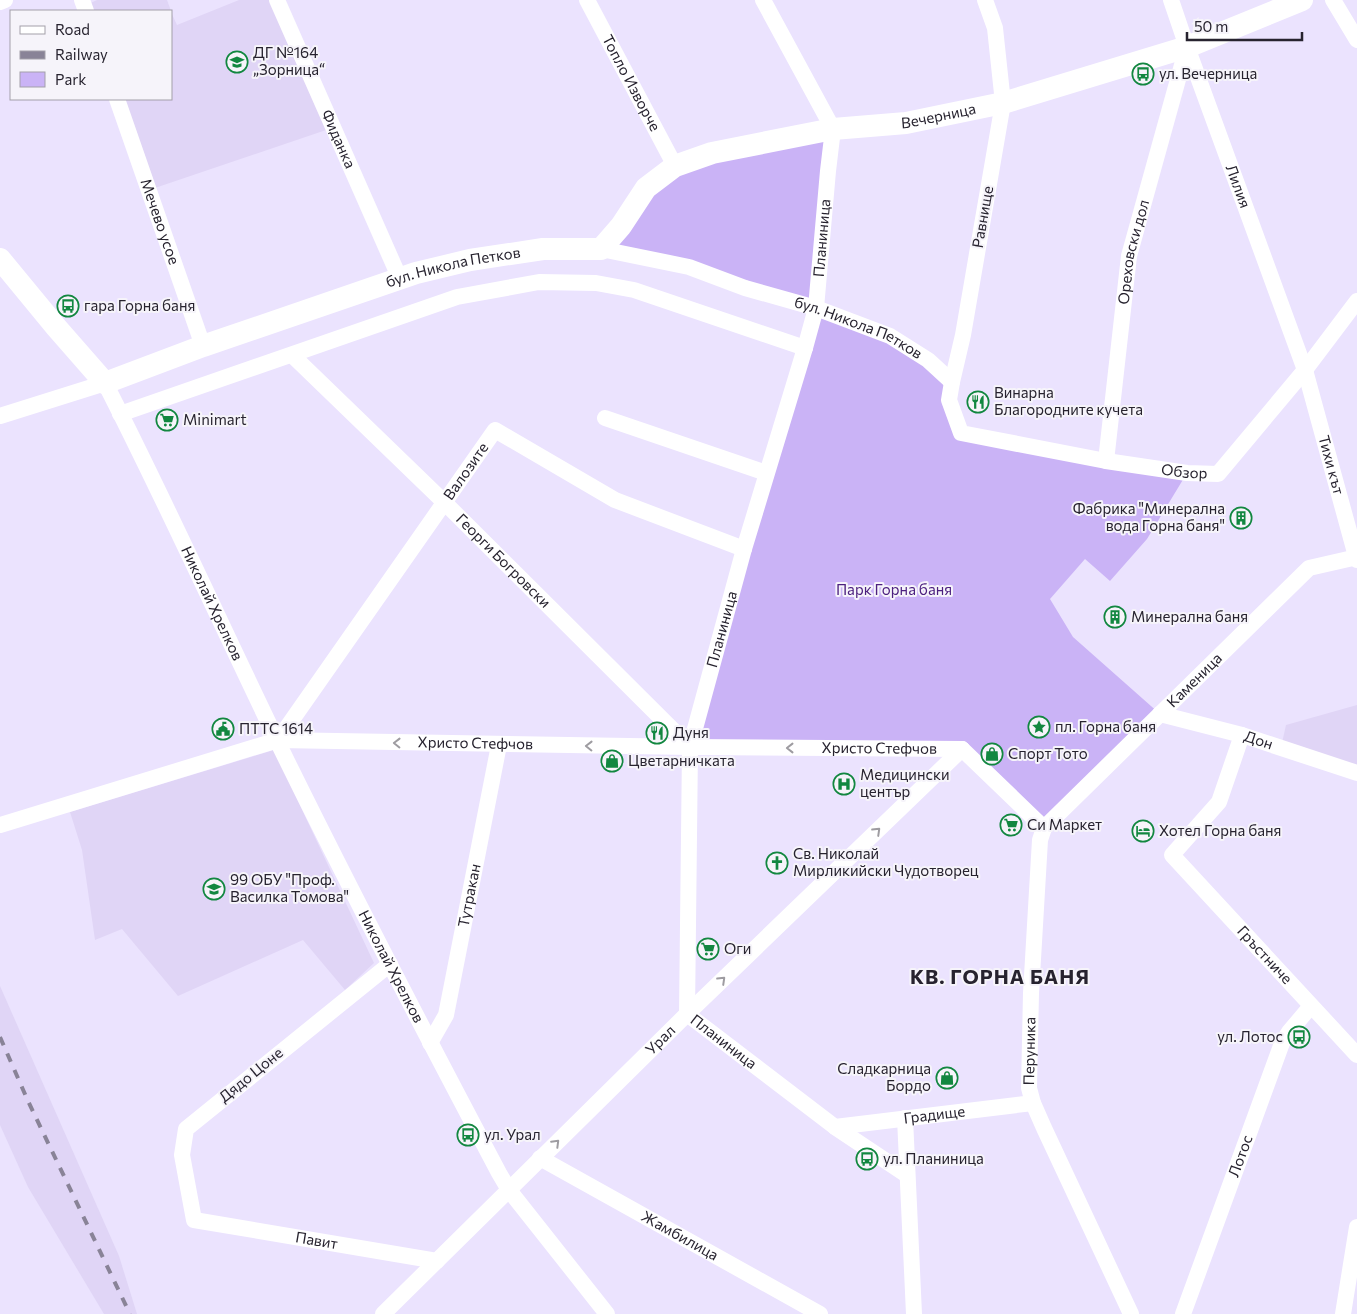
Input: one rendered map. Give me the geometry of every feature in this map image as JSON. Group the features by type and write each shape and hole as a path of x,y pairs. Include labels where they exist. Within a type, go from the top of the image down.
{"street":[{"path":"0,2 5,0"},
{"name":"Фиданка","path":"277,0 400,279"},
{"name":"Топло Изворче","path":"586,0 675,166"},
{"path":"763,0 833,128"},
{"name":"Равнище","path":"961,433 950,400 952,382 963,335 1003,102 995,28 985,0"},
{"name":"Лилия","path":"1171,0 1186,47 1305,370"},
{"name":"Вечерница","path":"601,249 621,226 646,188 675,166 712,153 833,128 906,123 1003,102 1186,47 1302,0"},
{"path":"1333,0 1357,40"},
{"name":"Ореховски дол","path":"1106,461 1129,256 1186,47"},
{"name":"Мечево усое","path":"117,100 203,346"},
{"name":"Планиница","path":"833,128 816,308 744,549 690,747 687,1014 835,1127 907,1175"},
{"name":"бул. Никола Петков","path":"105,383 203,346 416,273 470,260 544,249 601,249 690,267 745,288 816,308 890,336 928,360 952,382"},
{"path":"0,259 56,328 105,383 0,416"},
{"name":"бул. Никола Петков","path":"120,414 457,297 540,282 596,283 634,290 805,348"},
{"name":"Обзор","path":"961,433 1106,461 1186,473 1218,474 1305,370 1357,301"},
{"name":"Георги Богровски","path":"292,355 444,502 690,747"},
{"name":"Тихи кът","path":"1305,370 1357,558"},
{"name":"Николай Хрелков","path":"105,383 146,463 278,740 430,1043 499,1173 509,1190 607,1314"},
{"path":"605,418 766,474"},
{"name":"Валозите","path":"278,740 495,430 615,500 744,549"},
{"name":"Каменица","path":"1044,828 1309,568 1357,558"},
{"name":"Дон","path":"1160,714 1242,735 1357,773"},
{"name":"Гръстниче","path":"1242,735 1219,802 1172,855 1311,1006 1354,1047"},
{"name":"Христо Стефчов","path":"0,825 278,740 499,745 962,749"},
{"name":"Тутракан","path":"430,1043 446,1015 499,745"},
{"path":"962,749 1044,828"},
{"name":"Урал","path":"383,1314 687,1014 962,749"},
{"name":"Перуника","path":"1044,828 1040,840 1031,993 1029,1088 1033,1103 1131,1314"},
{"name":"Дядо Цоне","path":"194,1220 182,1155 186,1129 390,964"},
{"name":"Лотос","path":"1183,1314 1282,1043 1311,1006"},
{"name":"Градище","path":"835,1127 1033,1103"},
{"path":"904,1118 914,1314"},
{"name":"Жамбилица","path":"540,1158 820,1314"},
{"name":"Павит","path":"194,1220 437,1262"},
{"path":"1343,1314 1357,1227"}],"shaded area":[{"path":"97,0 167,0 171,10 86,10 84,6"},
{"name":"ДГ №164 „Зорница“","path":"239,0 277,0 332,128 149,190 117,100 172,100 172,14 177,25"},
{"path":"1357,705 1357,778 1280,752 1286,725"},
{"name":"99 ОБУ \"Проф. Василка Томова\"","path":"274,750 374,963 345,990 303,940 178,996 122,929 95,940 82,850 70,812"},
{"path":"0,986 119,1256 137,1314 104,1314 28,1187 0,1125"}],"green space":[{"name":"Парк Горна баня","path":"833,129 816,308 890,336 952,382 961,433 1187,473 1147,539 1110,581 1085,559 1050,599 1073,637 1160,714 1044,828 962,749 690,747 815,308 601,249 675,166"}],"railway":[{"path":"0,1037 28,1101 130,1314"}],"place":[{"name":"ДГ №164 „Зорница“","path":"237,62"},
{"name":"ул. Вечерница","path":"1143,74"},
{"name":"гара Горна баня","path":"68,306"},
{"name":"Винарна Благородните кучета","path":"978,402"},
{"name":"Minimart","path":"167,420"},
{"name":"Фабрика \"Минерална вода Горна баня\"","path":"1241,518"},
{"name":"Минерална баня","path":"1115,617"},
{"name":"пл. Горна баня","path":"1039,727"},
{"name":"ПТТС 1614","path":"223,729"},
{"name":"Дуня","path":"657,733"},
{"name":"Спорт Тото","path":"992,754"},
{"name":"Цветарничката","path":"612,761"},
{"name":"Медицински център","path":"844,784"},
{"name":"Си Маркет","path":"1011,825"},
{"name":"Хотел Горна баня","path":"1143,831"},
{"name":"Св. Николай Мирликийски Чудотворец","path":"777,863"},
{"name":"99 ОБУ \"Проф. Василка Томова\"","path":"214,889"},
{"name":"Оги","path":"708,949"},
{"name":"ул. Лотос","path":"1299,1037"},
{"name":"Сладкарница Бордо","path":"947,1078"},
{"name":"ул. Урал","path":"468,1135"},
{"name":"ул. Планиница","path":"867,1159"}],"district":[{"name":"КВ. ГОРНА БАНЯ","path":"1000,977"}]}
